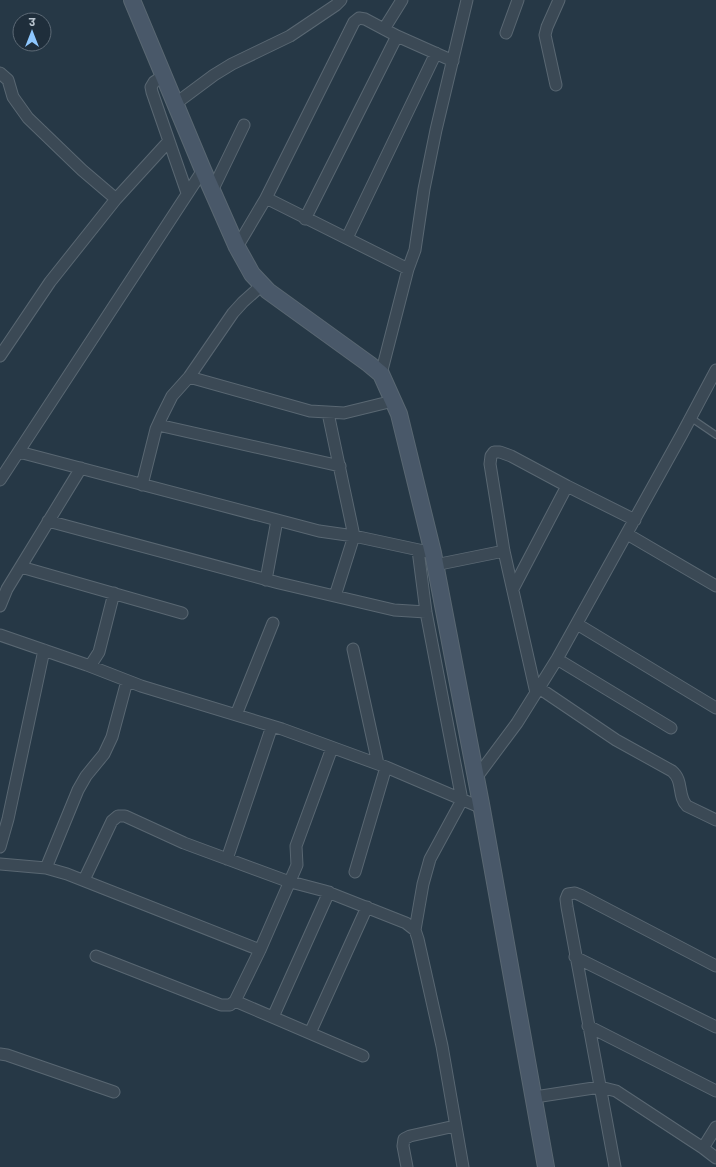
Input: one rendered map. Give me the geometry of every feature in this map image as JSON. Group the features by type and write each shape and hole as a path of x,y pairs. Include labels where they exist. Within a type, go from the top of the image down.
{"street":[{"path":"132,0 212,191 237,247 252,274 268,291 381,374 400,414 482,808 535,1097 546,1167"},
{"path":"175,104 214,75 232,64 290,36 336,5 341,0"},
{"path":"384,29 402,0"},
{"path":"381,374 408,269 415,250 424,189 467,0"},
{"path":"506,33 518,0"},
{"path":"556,85 546,27 559,0"},
{"path":"237,247 266,198 354,22 359,18 365,19 397,36 453,61"},
{"path":"305,218 397,36"},
{"path":"347,238 436,54"},
{"path":"0,73 8,80 13,97 28,118 82,170 116,199"},
{"path":"164,76 154,82 151,87 187,193"},
{"path":"212,191 244,125"},
{"path":"0,356 50,282 116,199 169,141"},
{"path":"0,480 203,170"},
{"path":"266,198 408,269"},
{"path":"142,485 158,424 172,396 189,377 233,313 262,285"},
{"path":"476,778 517,723 557,659 635,520 716,370"},
{"path":"189,377 310,411 344,413 393,400"},
{"path":"328,412 354,536 335,596"},
{"path":"158,424 340,466"},
{"path":"19,452 318,531 354,536 429,556 504,551"},
{"path":"635,520 511,456 500,452 494,452 491,456 490,464 504,551 537,690 616,740 672,771 679,780 683,802 687,806 716,820"},
{"path":"0,606 7,589 80,468"},
{"path":"513,589 567,486"},
{"path":"266,580 277,520"},
{"path":"48,521 266,580 394,610 426,612"},
{"path":"627,534 716,586"},
{"path":"429,556 426,612 462,800 430,859 423,884 415,930 442,1046 463,1167"},
{"path":"21,567 182,613"},
{"path":"90,666 99,652 114,594"},
{"path":"236,715 273,623"},
{"path":"577,624 716,708"},
{"path":"0,635 90,666 141,686 272,726 382,766 482,808"},
{"path":"353,649 382,766 355,872"},
{"path":"0,847 4,818 44,650"},
{"path":"557,659 671,728"},
{"path":"46,868 78,790 86,776 104,754 112,737 127,681"},
{"path":"228,859 272,726"},
{"path":"96,956 221,1005 230,1005 235,1001 260,950 297,866 296,846 332,748"},
{"path":"84,880 112,821 118,816 125,816 184,843 290,882 329,892 406,923 415,930"},
{"path":"0,864 46,868 67,874 260,950"},
{"path":"273,1017 329,892"},
{"path":"615,1167 567,907 566,899 568,894 571,893 580,895 716,966"},
{"path":"310,1033 367,907"},
{"path":"576,957 716,1027"},
{"path":"235,1001 363,1056"},
{"path":"588,1026 716,1091"},
{"path":"0,1054 7,1055 114,1092"},
{"path":"535,1097 600,1087 616,1091 716,1158"},
{"path":"407,1167 403,1146 404,1139 410,1136 455,1126"},
{"path":"703,1148 716,1127"}],"lane":[{"path":"691,418 716,435"}]}
